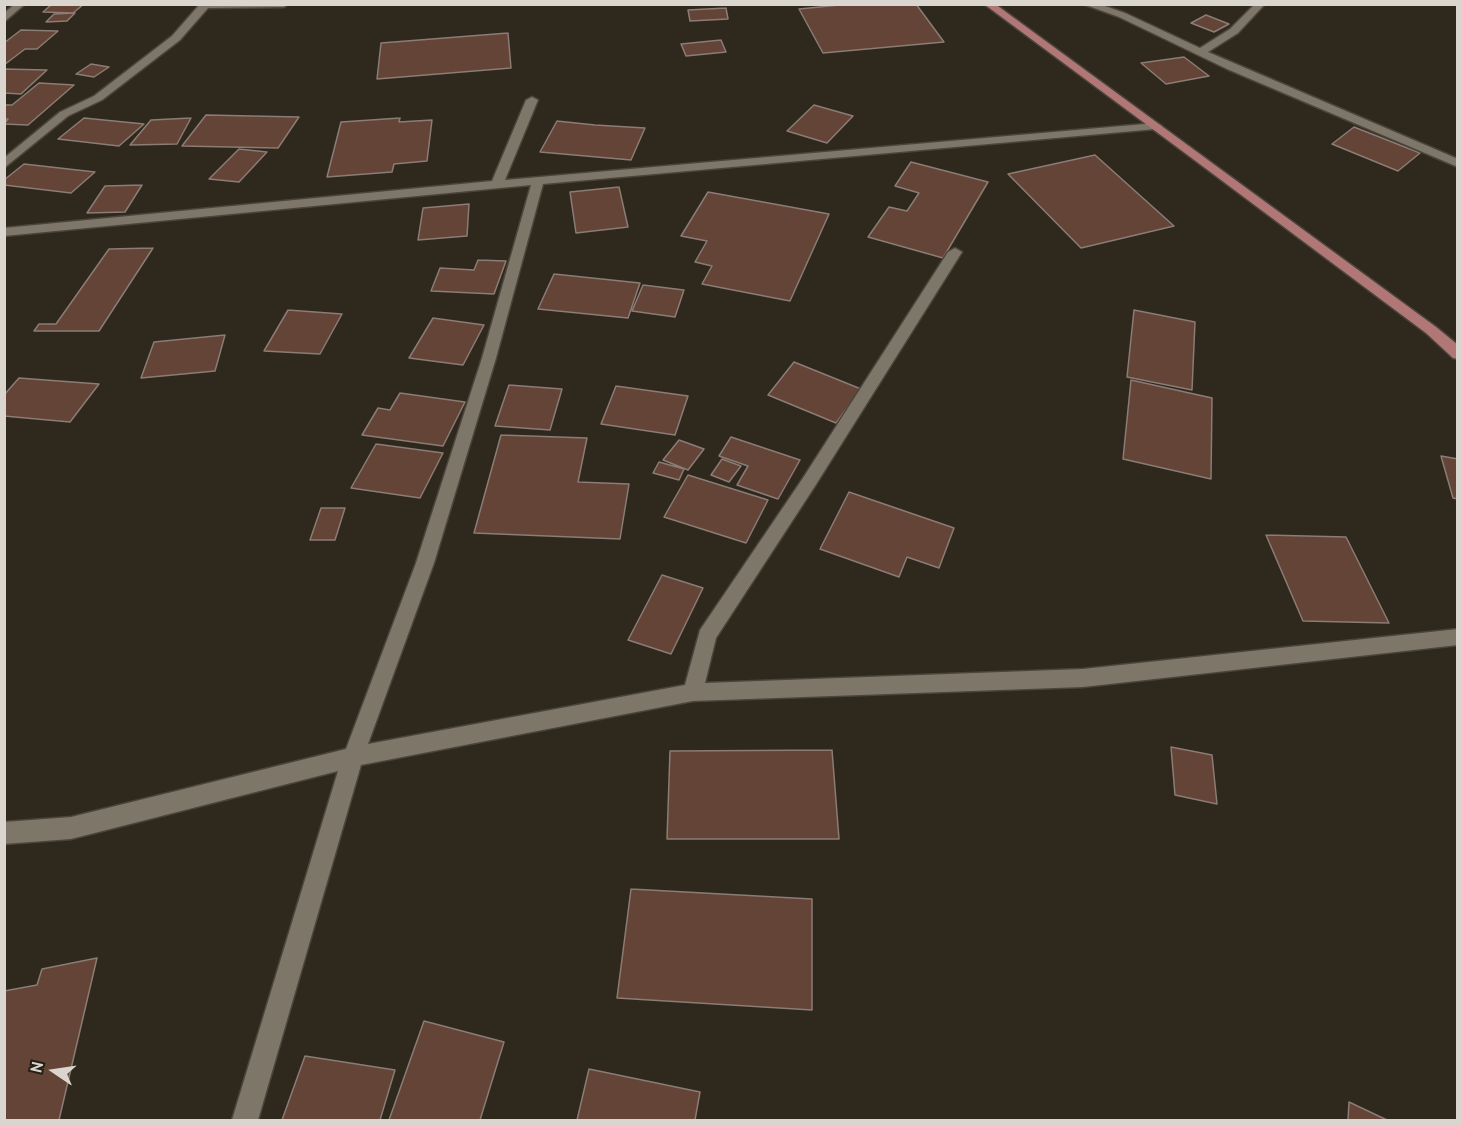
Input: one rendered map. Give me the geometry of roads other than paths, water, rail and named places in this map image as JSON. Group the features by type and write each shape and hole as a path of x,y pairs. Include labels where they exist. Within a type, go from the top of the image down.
{"main road":[{"path":"988,4 1431,330 1458,354"}],"street":[{"path":"4,19 21,4"},
{"path":"4,165 64,114 98,98 176,38 206,5 284,4"},
{"path":"1087,4 1122,15 1231,68 1458,164"},
{"path":"1201,52 1234,31 1261,4"},
{"path":"497,184 532,100"},
{"path":"4,232 538,180 1156,126"},
{"path":"245,1120 353,757 425,563 489,358 538,180"},
{"path":"693,692 707,636 955,252"},
{"path":"4,832 71,828 353,757 693,692 1083,678 1458,638"}]}
